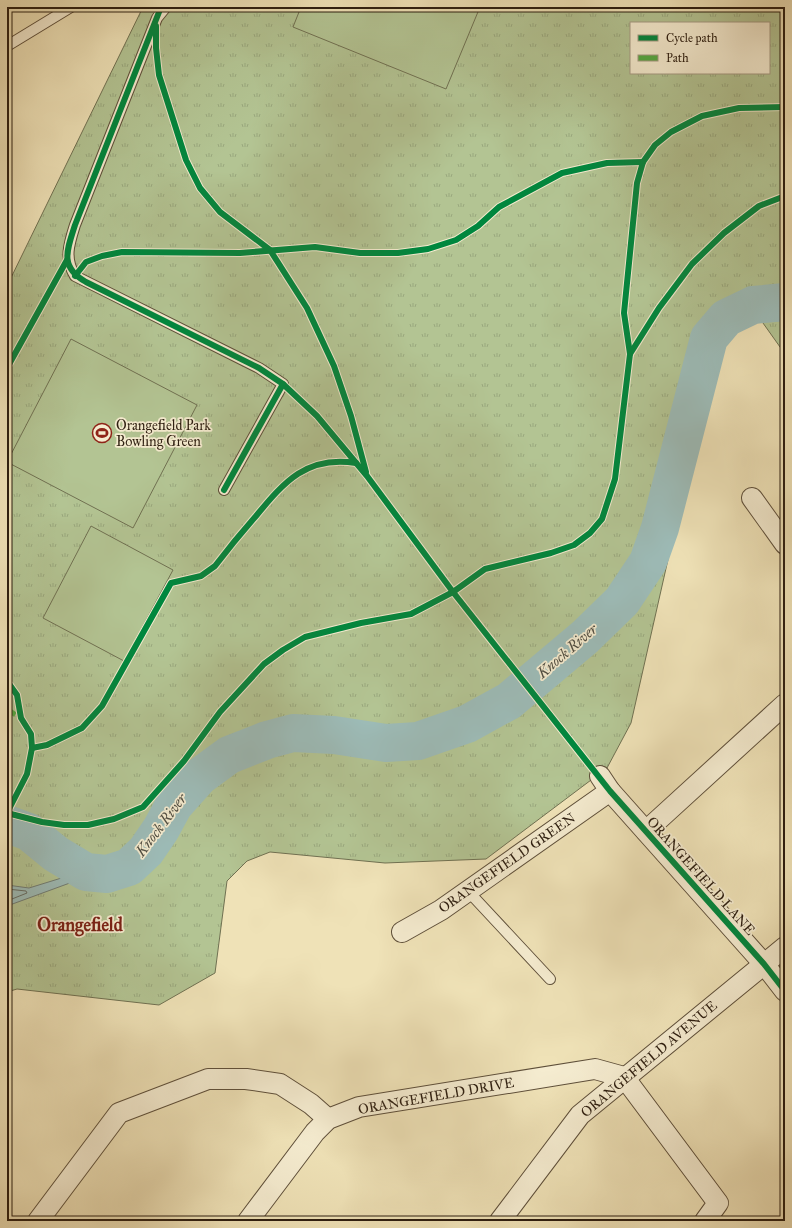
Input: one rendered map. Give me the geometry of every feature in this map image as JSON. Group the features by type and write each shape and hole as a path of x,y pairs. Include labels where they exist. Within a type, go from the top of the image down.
{"street":[{"path":"752,498 785,544"},
{"path":"646,831 785,704"},
{"name":"ORANGEFIELD LANE","path":"605,784 764,964 785,991"},
{"name":"ORANGEFIELD GREEN","path":"402,932 441,910 468,891 605,784"},
{"name":"ORANGEFIELD AVENUE","path":"500,1221 580,1115 624,1077 785,947"},
{"name":"ORANGEFIELD DRIVE","path":"248,1221 316,1132 328,1119 359,1107 595,1069 624,1077"},
{"path":"624,1077 718,1203 705,1221"},
{"path":"38,1221 120,1113 208,1079 246,1079 280,1084 312,1104 328,1119"}],"lane":[{"path":"7,46 71,7"},
{"path":"166,7 157,18 75,225 68,247 67,260 75,276 259,368 283,384 224,490"},
{"path":"468,891 550,979"}],"green space":[{"path":"143,7 785,7 785,354 758,316 733,323 715,352 631,723 607,768 486,859 385,863 270,852 247,861 227,881 215,973 159,1005 17,989 7,992 7,286"},
{"path":"301,7 480,7 446,89 293,27"},
{"name":"Orangefield Park Bowling Green","path":"71,339 197,405 133,528 7,462"},
{"path":"91,526 173,570 124,661 43,618"}],"water":[{"path":"68,876 78,880 7,906 7,885 29,888"}],"waterway":[{"name":"Knock River","path":"7,824 29,832 56,854 86,872 107,874 129,867 146,851 161,829 174,805 199,777 229,755 267,740 293,733 334,735 386,743 418,741 467,724 509,701 585,637 622,601 648,562 660,528 709,338 726,318 753,305 785,302"}],"marked path":[{"path":"7,709 22,719"}],"cycle path":[{"path":"161,7 75,225 67,257 72,270 77,276 86,282 259,368 283,384 317,416 367,476 453,592 610,791 764,964 785,991"},
{"path":"156,26 156,48 159,75 186,160 200,188 220,212 270,250 307,308 334,366 351,416 366,472"},
{"path":"630,354 624,313 637,183 643,162 655,145 671,132 702,116 739,108 785,107"},
{"path":"75,276 86,262 102,256 122,252 240,253 315,247 360,253 398,253 428,249 456,240 478,226 499,207 562,173 607,163 643,162"},
{"path":"7,813 42,822 64,825 88,825 114,819 143,807 184,761 220,712 264,664 283,650 305,637 361,623 411,614 453,592 485,569 551,553 574,545 590,533 602,519 615,479 630,354 659,308 692,264 724,233 759,206 785,196"},
{"path":"7,368 67,260"},
{"path":"224,490 283,384"},
{"path":"32,748 47,745 82,728 102,706 171,583 201,576 215,566 266,504 287,482 298,474 310,467 324,463 356,463"},
{"path":"7,681 17,695 21,718 31,734 32,748 27,774 7,813"}],"place":[{"name":"Orangefield Park Bowling Green","path":"102,433"}],"district":[{"name":"Orangefield","path":"80,925"}]}
